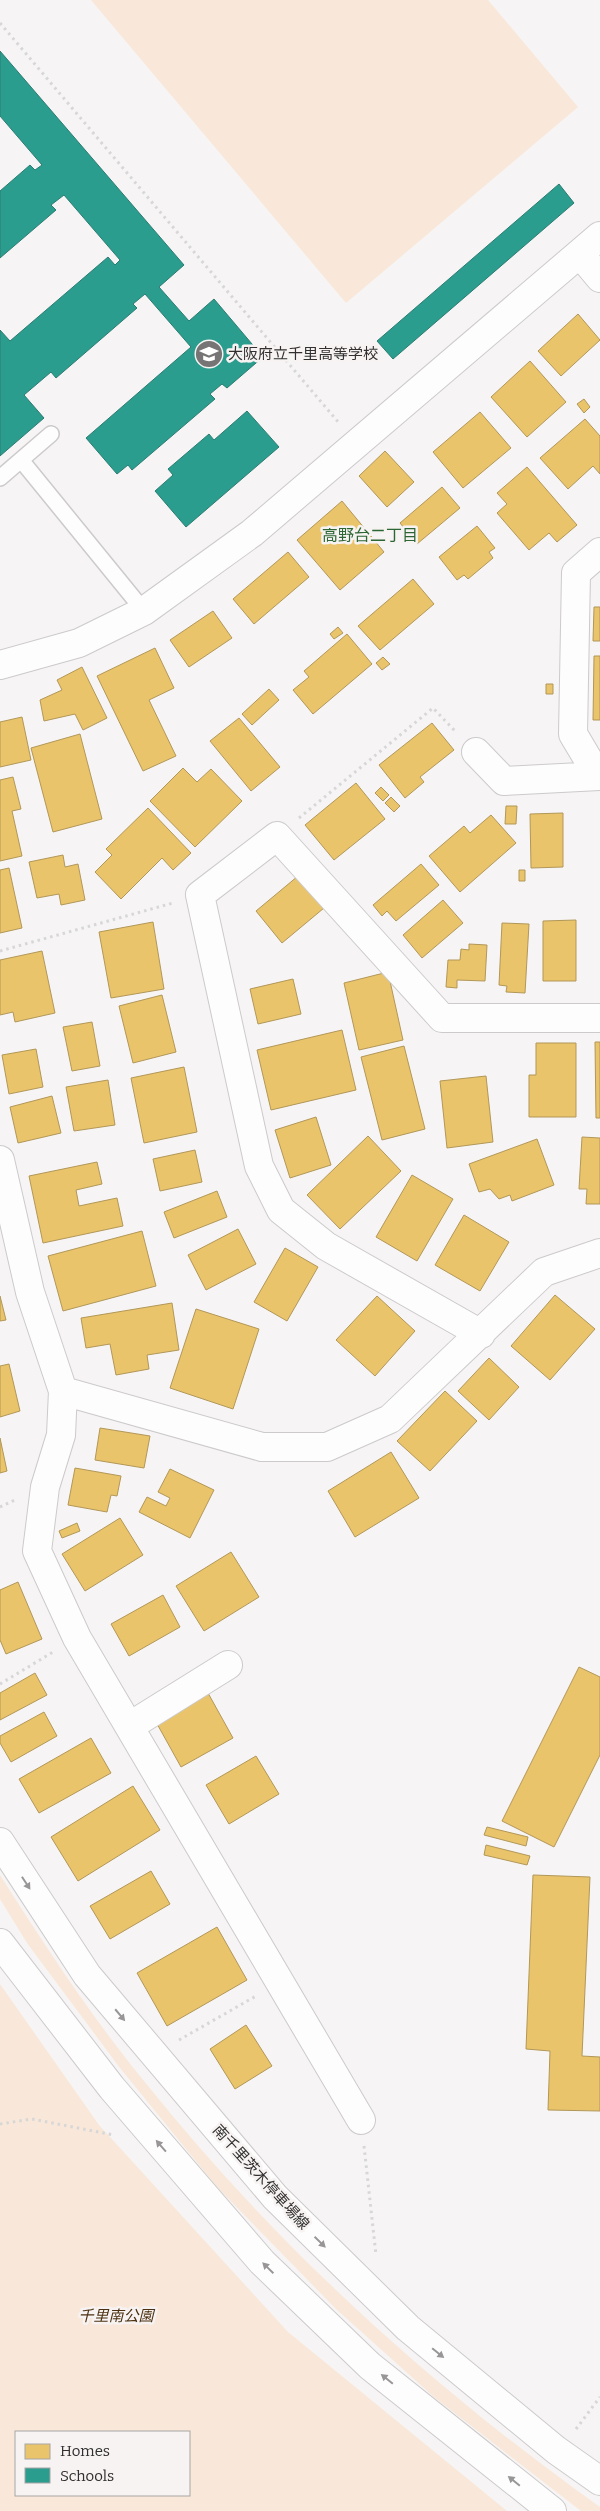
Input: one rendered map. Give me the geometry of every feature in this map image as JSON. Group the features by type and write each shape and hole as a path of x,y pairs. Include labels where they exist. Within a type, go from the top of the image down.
{"street":[{"path":"0,664 79,643 144,611 252,534 600,236"},
{"path":"580,254 600,278"},
{"path":"476,752 504,780 599,776 573,734 576,573 600,552"},
{"path":"481,1334 326,1246 280,1210 259,1166 200,895 277,836 442,1018 600,1018"},
{"path":"0,1160 30,1292 63,1391 61,1435 45,1487 37,1551 77,1638 361,2120"},
{"path":"63,1391 262,1447 327,1447 390,1419 544,1272 600,1253"},
{"path":"130,1726 228,1665"},
{"name":"南千里茨木停車場線","path":"0,1842 86,1976 275,2198 408,2328 556,2450 600,2481"},
{"path":"0,1943 112,2088 262,2262 370,2366 552,2511"}],"lane":[{"path":"0,478 50,434"},
{"path":"21,460 144,611"}],"path":[{"path":"0,23 342,427"},
{"path":"277,836 433,708 476,752"},
{"path":"0,951 200,895"},
{"path":"0,1684 77,1638"},
{"path":"176,2042 280,1982"},
{"path":"0,2124 32,2119 117,2136"},
{"path":"361,2120 377,2261"},
{"path":"574,2433 600,2397"}],"green space":[{"path":"91,0 488,0 578,107 346,303"},
{"path":"0,1875 105,2031 194,2141 246,2199 301,2256 415,2362 537,2461 600,2507 600,2511 581,2511 434,2397 336,2309 217,2187 120,2068 27,1943 0,1899"},
{"name":"千里南公園","path":"0,1984 99,2125 288,2332 507,2511 0,2511"}],"building: Homes":[{"path":"578,314 600,340 561,376 538,351"},
{"path":"530,361 566,402 527,437 491,397"},
{"path":"584,399 590,407 584,413 577,404"},
{"path":"480,412 511,448 463,488 433,452"},
{"path":"585,419 600,436 600,474 593,466 568,489 540,458"},
{"path":"385,451 414,482 387,507 359,476"},
{"path":"527,467 577,525 557,542 549,533 529,550 497,513 507,504 497,493"},
{"path":"442,487 460,508 417,544 400,523"},
{"path":"342,501 384,552 340,590 297,540"},
{"path":"477,526 495,548 489,552 493,558 468,579 464,575 457,580 439,557"},
{"path":"288,552 309,577 254,624 233,599"},
{"path":"413,579 434,604 380,650 358,626"},
{"path":"594,607 600,607 600,641 593,641"},
{"path":"213,611 232,638 189,667 170,640"},
{"path":"338,627 343,633 334,639 330,634"},
{"path":"347,634 372,664 313,714 293,690 309,677 304,671"},
{"path":"155,648 174,688 149,700 176,756 143,771 97,676"},
{"path":"594,656 600,656 600,720 593,720"},
{"path":"383,657 390,664 382,670 376,663"},
{"path":"82,667 107,718 83,730 75,714 44,721 40,700 62,690 57,680"},
{"path":"546,684 553,684 553,694 546,694"},
{"path":"269,689 279,700 252,725 242,714"},
{"path":"22,717 31,760 0,767 0,722"},
{"path":"239,718 280,767 251,791 210,741"},
{"path":"432,723 454,750 420,777 424,782 405,798 379,765"},
{"path":"80,734 102,819 53,832 31,748"},
{"path":"183,768 197,782 211,769 242,801 195,847 150,801"},
{"path":"13,777 21,809 12,811 22,856 0,861 0,780"},
{"path":"356,783 385,819 334,860 305,825"},
{"path":"381,787 389,795 383,801 375,793"},
{"path":"391,797 400,806 394,812 385,803"},
{"path":"506,806 517,806 516,824 505,824"},
{"path":"148,808 191,853 173,870 162,858 121,899 95,872 112,855 106,849"},
{"path":"563,813 563,867 531,868 530,814"},
{"path":"491,815 516,843 460,892 429,856 464,826 470,833"},
{"path":"63,855 65,867 78,864 85,900 61,905 59,894 37,898 29,862"},
{"path":"421,864 439,885 396,921 387,911 382,916 373,905"},
{"path":"9,868 22,928 0,933 0,870"},
{"path":"519,870 525,870 525,881 519,881"},
{"path":"298,876 324,908 282,943 256,911"},
{"path":"443,900 463,923 422,958 403,935"},
{"path":"576,920 576,981 543,981 543,921"},
{"path":"153,922 164,989 111,998 99,932"},
{"path":"502,923 529,924 525,993 506,992 507,986 499,985"},
{"path":"469,944 487,945 485,981 457,980 457,988 446,987 448,960 460,960 461,949 469,950"},
{"path":"42,951 55,1013 15,1022 13,1012 0,1015 0,960"},
{"path":"388,972 403,1040 359,1050 344,983"},
{"path":"293,979 301,1014 258,1024 250,989"},
{"path":"162,995 176,1052 133,1063 119,1006"},
{"path":"92,1022 100,1066 72,1071 63,1027"},
{"path":"342,1030 356,1090 271,1110 257,1050"},
{"path":"595,1042 600,1042 600,1118 596,1118"},
{"path":"536,1043 576,1043 576,1117 529,1117 529,1075 536,1075"},
{"path":"404,1046 425,1129 382,1140 361,1057"},
{"path":"36,1049 43,1087 9,1094 2,1055"},
{"path":"184,1067 197,1132 144,1143 131,1078"},
{"path":"486,1076 493,1142 447,1148 440,1081"},
{"path":"108,1080 115,1125 74,1131 66,1087"},
{"path":"52,1096 61,1133 18,1143 10,1107"},
{"path":"316,1117 331,1165 290,1178 275,1130"},
{"path":"368,1136 401,1171 340,1229 307,1195"},
{"path":"582,1137 600,1138 600,1204 586,1204 587,1189 579,1189"},
{"path":"537,1139 554,1185 512,1201 510,1195 499,1199 490,1189 479,1192 469,1164"},
{"path":"195,1150 202,1182 160,1191 153,1159"},
{"path":"97,1162 102,1184 76,1190 79,1206 117,1198 123,1226 43,1243 29,1176"},
{"path":"412,1175 453,1199 417,1261 376,1237"},
{"path":"217,1191 227,1217 174,1238 164,1212"},
{"path":"464,1215 509,1242 480,1291 435,1265"},
{"path":"238,1229 256,1264 206,1290 188,1255"},
{"path":"142,1231 156,1286 63,1311 48,1256"},
{"path":"285,1248 318,1267 287,1321 254,1302"},
{"path":"555,1295 595,1329 550,1380 511,1346"},
{"path":"0,1296 6,1320 0,1321"},
{"path":"377,1296 415,1331 375,1376 336,1340"},
{"path":"172,1303 179,1350 147,1355 149,1369 116,1375 110,1344 86,1348 81,1318"},
{"path":"196,1309 259,1329 233,1409 170,1388"},
{"path":"489,1358 519,1387 489,1420 458,1391"},
{"path":"9,1364 20,1411 0,1417 0,1366"},
{"path":"445,1391 477,1421 430,1471 397,1441"},
{"path":"100,1428 150,1436 144,1468 95,1460"},
{"path":"0,1438 7,1471 0,1473"},
{"path":"391,1452 419,1498 355,1537 328,1491"},
{"path":"75,1468 121,1476 117,1496 111,1495 107,1512 68,1505"},
{"path":"170,1469 214,1490 190,1538 139,1512 147,1497 166,1506 170,1498 158,1492"},
{"path":"120,1518 143,1555 85,1591 62,1554"},
{"path":"77,1523 80,1531 62,1538 59,1531"},
{"path":"231,1552 259,1597 204,1631 176,1586"},
{"path":"18,1582 42,1639 6,1654 0,1640 0,1590"},
{"path":"163,1595 180,1627 129,1656 111,1624"},
{"path":"579,1667 600,1677 600,1755 554,1847 502,1821"},
{"path":"35,1673 47,1695 0,1720 0,1693"},
{"path":"208,1693 233,1738 181,1767 156,1722"},
{"path":"44,1712 57,1736 11,1762 0,1743 0,1736"},
{"path":"91,1738 111,1773 39,1813 19,1779"},
{"path":"256,1756 279,1794 229,1824 206,1785"},
{"path":"133,1786 160,1830 78,1881 51,1837"},
{"path":"487,1827 528,1837 526,1846 484,1835"},
{"path":"486,1845 530,1856 527,1865 484,1855"},
{"path":"151,1871 170,1904 110,1939 90,1906"},
{"path":"533,1875 590,1877 582,2056 600,2057 600,2111 548,2110 550,2051 526,2049"},
{"path":"217,1927 247,1980 167,2026 137,1973"},
{"path":"246,2025 272,2066 235,2089 210,2049"}],"building: Schools":[{"path":"0,51 184,265 159,287 189,321 214,299 263,357 227,388 222,384 210,394 215,399 132,470 128,465 117,474 86,438 191,347 145,294 133,304 137,308 56,378 51,372 24,395 44,418 0,456 0,330 10,341 108,257 115,265 120,260 64,195 51,205 56,210 0,258 0,191 30,165 35,170 42,165 0,116"},
{"path":"559,184 574,203 393,359 377,341"},
{"path":"247,411 279,447 186,527 155,491 173,475 168,469 209,434 214,440"}],"place":[{"name":"大阪府立千里高等学校","path":"209,354"}],"district":[{"name":"高野台二丁目","path":"370,535"}]}
